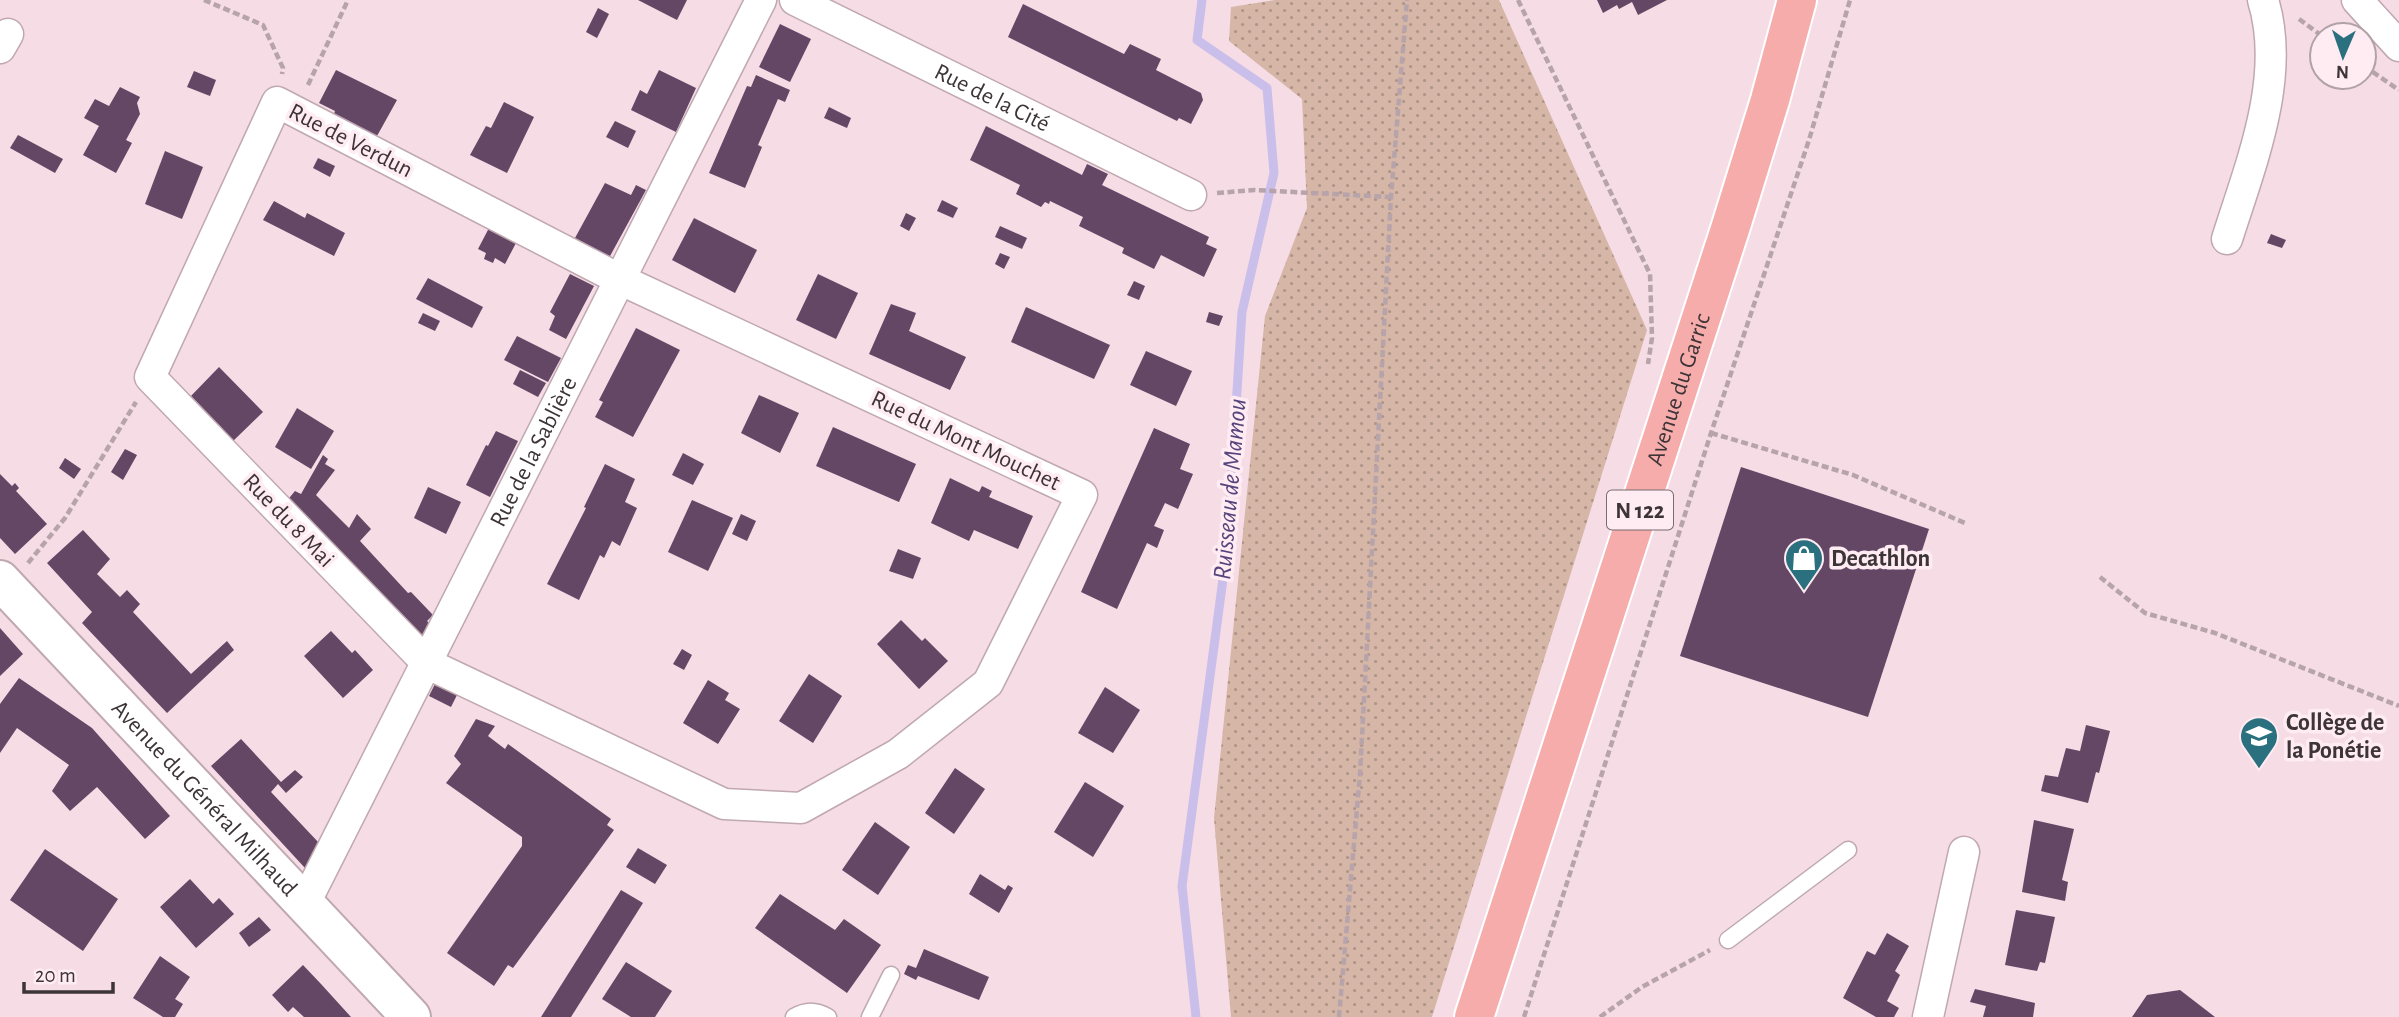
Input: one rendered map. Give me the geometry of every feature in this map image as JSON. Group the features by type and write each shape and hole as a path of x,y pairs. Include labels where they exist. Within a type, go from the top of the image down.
{"main road":[{"name":"Avenue du Garric","path":"1474,1017 1731,226 1770,100 1797,0"},
{"name":"Avenue du Général Milhaud","path":"3,584 411,1017"}],"street":[{"name":"Rue de la Sablière","path":"304,905 761,0"},
{"name":"Rue de la Cité","path":"795,0 1191,195"},
{"path":"2227,239 2262,128 2270,74 2269,17 2263,0"},
{"path":"2357,0 2399,46"},
{"name":"Rue de Verdun","path":"150,377 286,107 619,279"},
{"name":"Rue du Mont Mouchet","path":"428,664 723,804 801,808 898,754 988,683 1082,495 619,279"},
{"name":"Rue du 8 Mai","path":"150,377 428,664"},
{"path":"1928,1017 1964,852"}],"lane":[{"path":"1728,940 1848,850"},
{"path":"870,1017 891,975"},
{"path":"794,1017 804,1011 818,1012 828,1017"}],"path":[{"path":"204,0 263,24 283,68 286,107"},
{"path":"286,107 348,0"},
{"path":"1339,1017 1360,774 1391,197 1407,0"},
{"path":"1518,0 1650,274 1651,338 1644,376"},
{"path":"1524,1017 1711,433 1809,140 1850,0"},
{"path":"2378,76 2399,90"},
{"path":"1254,190 1391,197"},
{"path":"3,584 65,518 150,377"},
{"path":"1711,433 1853,475 1965,523"},
{"path":"2100,577 2144,613 2216,633 2399,706"},
{"path":"1600,1017 1642,987 1728,940"}],"shaded area":[{"path":"1275,0 1499,0 1647,330 1432,1017 1231,1017 1214,818 1265,316 1307,208 1302,99 1229,41 1231,7"}],"building":[{"path":"638,0 687,0 677,20"},
{"path":"1597,0 1667,0 1638,15 1632,2 1619,9 1617,5 1603,13"},
{"path":"1023,4 1124,54 1130,44 1161,59 1156,70 1201,93 1203,100 1191,124 1179,118 1177,121 1008,37"},
{"path":"598,8 609,14 597,38 586,32"},
{"path":"780,24 811,39 790,82 759,67"},
{"path":"336,70 397,100 377,136 334,114 335,111 319,103"},
{"path":"659,70 696,88 676,132 631,110 640,90 647,94"},
{"path":"194,71 216,80 210,96 187,87"},
{"path":"756,75 790,90 785,102 778,99 758,145 762,147 745,188 709,173 747,86 751,87"},
{"path":"120,87 140,97 137,103 140,114 126,140 132,143 116,173 83,155 99,126 84,118 95,99 109,106"},
{"path":"504,102 534,117 507,173 470,155 486,126 491,128"},
{"path":"829,107 851,118 847,128 824,118"},
{"path":"615,121 636,131 628,148 606,137"},
{"path":"986,126 1082,175 1087,164 1108,174 1102,185 1209,237 1206,244 1217,249 1204,277 1161,255 1154,269 1122,253 1124,248 1079,226 1083,217 1050,201 1041,207 1016,194 1020,185 970,160"},
{"path":"18,135 63,159 55,173 10,148"},
{"path":"165,151 203,167 182,219 145,204"},
{"path":"318,158 335,166 330,177 313,168"},
{"path":"605,183 631,195 636,185 646,190 609,258 575,238"},
{"path":"942,200 958,208 953,218 937,211"},
{"path":"274,201 305,218 307,213 345,233 334,256 263,220"},
{"path":"906,213 916,218 909,231 900,226"},
{"path":"694,218 757,250 735,293 672,260"},
{"path":"1000,226 1027,238 1022,249 995,237"},
{"path":"489,228 516,243 505,264 495,258 493,263 484,259 486,253 478,249"},
{"path":"2271,234 2286,240 2282,248 2267,243"},
{"path":"1000,253 1010,257 1004,269 995,264"},
{"path":"570,274 594,286 566,339 549,330 555,316 550,312"},
{"path":"818,274 858,293 836,339 796,320"},
{"path":"428,278 483,307 472,328 416,299"},
{"path":"1134,281 1145,286 1139,300 1127,295"},
{"path":"891,304 916,313 909,331 966,357 950,390 869,354"},
{"path":"1026,307 1110,345 1094,379 1011,342"},
{"path":"1209,312 1223,316 1219,326 1206,322"},
{"path":"423,313 440,321 435,331 418,323"},
{"path":"636,328 680,350 633,437 595,417 603,402 599,400"},
{"path":"517,336 561,358 548,382 504,360"},
{"path":"1146,351 1192,371 1176,406 1130,385"},
{"path":"219,367 263,412 230,444 218,431 222,428 191,396"},
{"path":"520,370 546,383 538,397 513,384"},
{"path":"759,395 799,413 780,453 741,433"},
{"path":"297,408 334,431 311,469 275,447"},
{"path":"833,427 916,464 899,502 816,466"},
{"path":"1154,428 1190,444 1180,469 1193,474 1178,509 1165,503 1154,526 1164,530 1157,548 1147,543 1117,609 1081,592"},
{"path":"496,431 518,441 490,497 466,485"},
{"path":"125,449 137,455 123,480 111,472"},
{"path":"683,453 704,464 693,485 672,475"},
{"path":"323,455 328,459 325,464 335,470 316,495 349,528 357,514 371,529 360,541 408,593 411,592 433,615 427,621 429,623 419,640 285,503 295,491 301,494"},
{"path":"65,458 81,469 74,479 59,468"},
{"path":"605,464 635,479 625,502 637,508 620,546 612,541 604,558 600,555 579,600 547,584"},
{"name":"Decathlon","path":"1741,467 1929,529 1868,717 1680,656"},
{"path":"0,474 12,486 15,483 19,488 16,491 47,524 15,554 0,538"},
{"path":"950,478 979,492 982,486 992,491 989,497 1033,516 1018,549 974,530 969,541 931,523"},
{"path":"428,487 461,502 446,534 414,518"},
{"path":"692,500 733,518 708,571 668,552"},
{"path":"741,514 756,521 747,541 732,534"},
{"path":"83,530 110,559 97,574 120,597 127,590 140,604 133,612 191,674 227,641 234,650 167,713 82,623 92,612 47,563"},
{"path":"898,549 921,558 913,579 889,571"},
{"path":"901,620 922,641 925,638 948,661 919,689 877,644"},
{"path":"0,628 23,654 0,676"},
{"path":"331,631 352,653 355,650 373,670 343,698 304,656"},
{"path":"682,649 692,655 684,670 673,664"},
{"path":"809,674 842,696 813,743 779,721"},
{"path":"19,678 92,728 170,816 145,839 97,787 70,811 52,791 69,765 17,728 0,753 0,704"},
{"path":"708,680 729,693 725,700 740,709 718,744 683,723"},
{"path":"436,682 458,693 451,707 429,696"},
{"path":"1105,687 1140,710 1113,753 1078,733"},
{"path":"476,719 495,726 488,736 505,749 508,744 611,819 607,825 614,830 513,968 508,965 494,986 447,953 522,846 522,837 446,783 461,764 454,756"},
{"path":"2086,725 2110,731 2088,803 2041,791 2045,775 2058,777 2066,748 2080,751"},
{"path":"241,739 281,782 295,770 303,777 286,793 278,784 271,792 319,843 305,868 211,766"},
{"path":"955,768 985,789 954,834 925,813"},
{"path":"1085,782 1124,806 1093,857 1054,832"},
{"path":"2034,820 2074,829 2062,880 2068,882 2065,901 2022,892"},
{"path":"875,822 910,847 878,895 842,870"},
{"path":"638,848 667,865 655,884 626,867"},
{"path":"45,849 118,899 83,951 10,900"},
{"path":"980,874 1005,890 1008,885 1013,888 999,913 969,894"},
{"path":"190,879 213,904 219,898 234,914 196,948 160,907"},
{"path":"621,890 643,903 571,1017 541,1017"},
{"path":"780,894 835,930 844,919 881,945 847,993 755,928"},
{"path":"2016,910 2055,917 2045,963 2040,962 2037,971 2005,965"},
{"path":"259,917 271,930 249,947 239,933"},
{"path":"1887,933 1909,946 1895,971 1900,975 1887,1001 1899,1008 1894,1017 1876,1017 1843,998 1867,951 1875,955"},
{"path":"924,949 989,977 979,1000 918,976 916,980 904,974 908,965 916,968"},
{"path":"160,956 190,977 175,999 183,1004 175,1017 163,1017 133,998"},
{"path":"626,962 672,991 655,1017 631,1017 602,999"},
{"path":"303,965 351,1017 304,1017 293,1007 288,1012 272,995"},
{"path":"1975,989 2035,1003 2033,1017 1983,1017 1986,1006 1970,1002"},
{"path":"2180,990 2215,1017 2132,1017 2147,995"}],"waterway":[{"name":"Ruisseau de Mamou","path":"1196,1017 1182,886 1227,549 1242,312 1274,173 1267,88 1197,40 1202,0"}],"place":[{"name":"Decathlon","path":"1804,592"},
{"name":"Collège de la Ponétie","path":"2259,770"}]}
